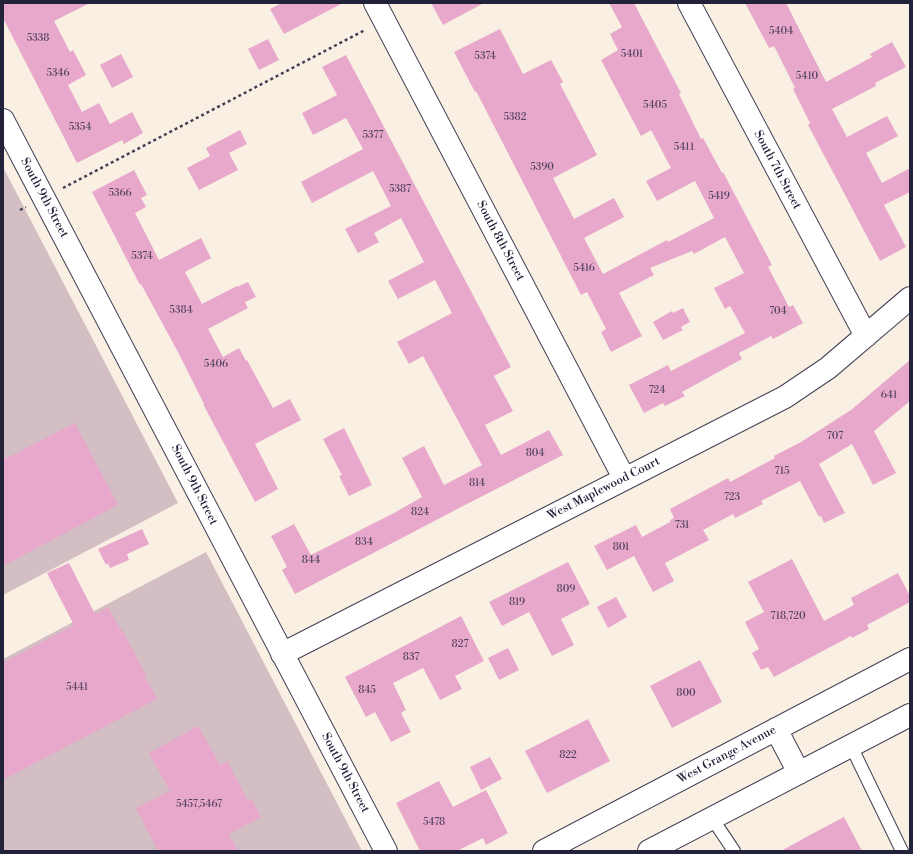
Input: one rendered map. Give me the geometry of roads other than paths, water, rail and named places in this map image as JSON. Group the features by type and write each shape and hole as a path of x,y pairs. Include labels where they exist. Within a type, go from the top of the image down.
{"street":[{"name":"South 7th Street","path":"689,3 866,336"},
{"name":"South 8th Street","path":"378,9 624,478"},
{"name":"South 9th Street","path":"3,120 386,851"},
{"name":"West Maplewood Court","path":"282,654 784,397 828,368 910,298"},
{"name":"West Grange Avenue","path":"544,851 910,659"},
{"path":"649,851 910,715"},
{"path":"776,729 799,773"}],"lane":[{"path":"851,746 902,851"},
{"path":"712,818 734,851"}]}
